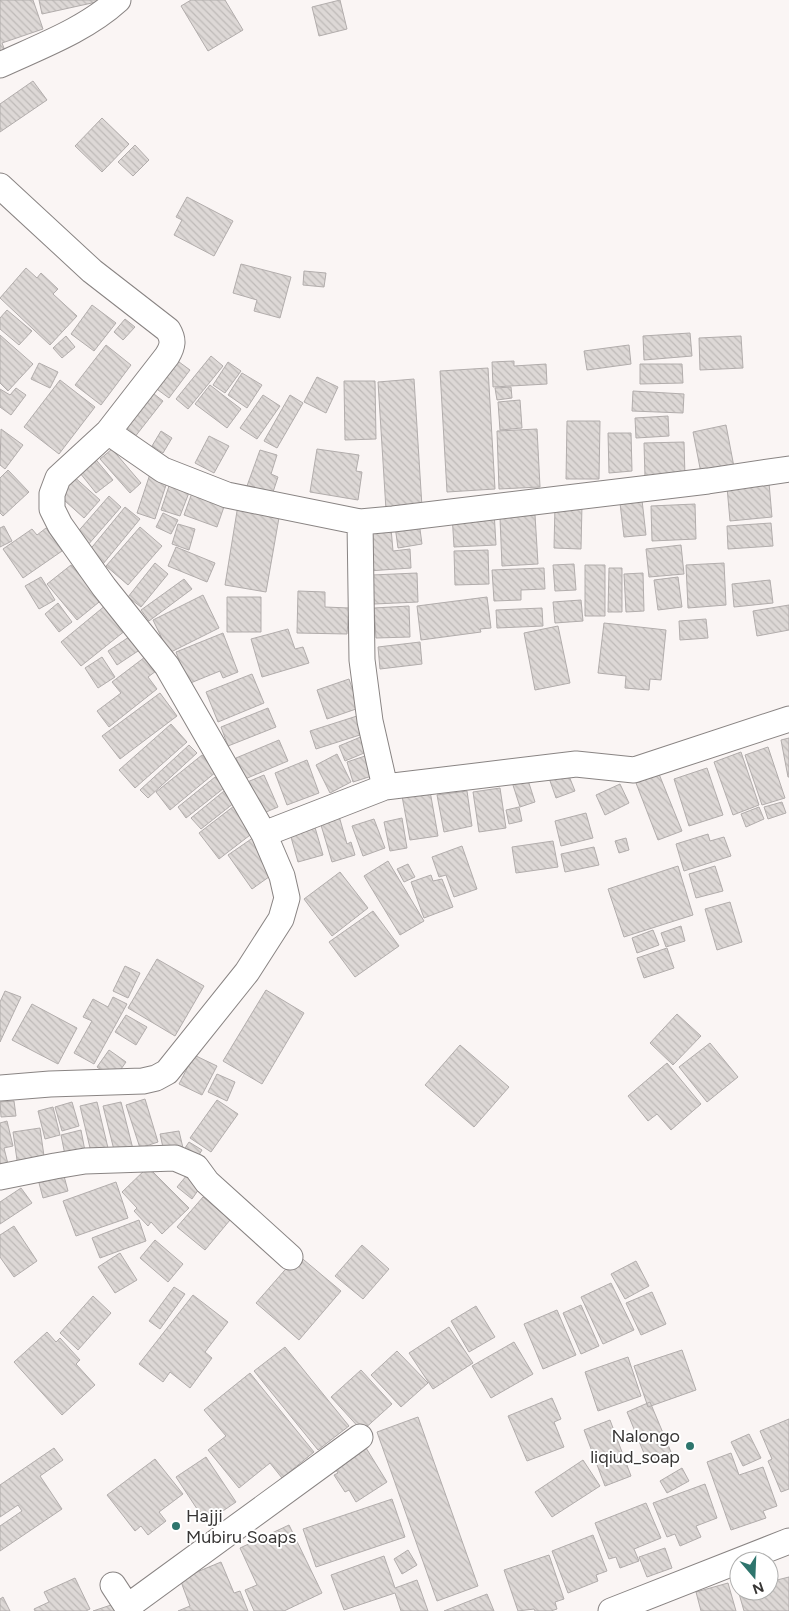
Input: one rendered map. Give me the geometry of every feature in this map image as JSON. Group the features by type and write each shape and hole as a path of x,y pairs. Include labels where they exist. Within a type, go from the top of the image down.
{"street":[{"path":"0,65 78,28 103,14 118,0"},
{"path":"0,186 92,272 168,330 172,337 173,346 168,356 108,432 58,478 52,494 52,509 60,525 104,587 167,666 264,834 282,876 287,898 281,919 247,972 167,1072 156,1078 143,1081 50,1084 0,1088"},
{"path":"108,432 163,470 227,495 360,522 708,481 789,469"},
{"path":"360,522 362,660 370,721 386,787"},
{"path":"264,834 386,787 576,764 634,770 789,719"},
{"path":"0,1177 85,1162 176,1158 196,1167 207,1182 290,1257"},
{"path":"113,1585 128,1609 360,1437"},
{"path":"611,1611 789,1541"}],"building":[{"path":"0,0 33,0 43,29 2,43 7,56 0,58"},
{"path":"39,0 100,0 101,1 42,14"},
{"path":"191,0 225,0 243,30 208,51 181,6"},
{"path":"340,0 347,29 319,36 312,7"},
{"path":"33,81 47,100 0,132 0,104"},
{"path":"102,118 129,144 102,172 75,146"},
{"path":"135,145 149,160 133,176 118,162"},
{"path":"187,197 233,221 214,256 174,235 182,220 176,217"},
{"path":"241,264 291,277 280,318 254,311 257,300 233,293"},
{"path":"26,268 37,278 41,273 58,289 53,294 77,316 50,345 0,298"},
{"path":"304,271 326,273 324,287 303,285"},
{"path":"92,305 116,323 94,351 71,334"},
{"path":"7,310 32,331 19,345 0,329 0,318"},
{"path":"125,319 135,327 123,340 114,332"},
{"path":"690,333 692,356 644,360 643,336"},
{"path":"0,335 33,364 8,391 0,383"},
{"path":"66,336 75,347 62,358 53,348"},
{"path":"741,336 743,368 700,370 699,338"},
{"path":"106,345 131,365 101,405 75,385"},
{"path":"629,345 631,364 587,370 584,351"},
{"path":"211,356 223,366 188,409 176,399"},
{"path":"175,359 190,370 169,398 154,387"},
{"path":"514,361 514,366 546,364 547,384 493,387 492,362"},
{"path":"228,362 241,371 225,393 213,385"},
{"path":"39,363 58,372 50,388 31,379"},
{"path":"640,364 682,364 683,383 640,384"},
{"path":"488,368 495,489 447,492 440,371"},
{"path":"242,373 262,385 247,408 228,395"},
{"path":"317,377 338,387 326,413 304,402"},
{"path":"414,379 422,507 386,510 378,382"},
{"path":"60,380 95,407 59,454 24,427"},
{"path":"344,381 375,381 376,439 345,440"},
{"path":"210,385 241,409 227,428 195,404"},
{"path":"511,387 512,398 497,400 495,388"},
{"path":"16,388 26,395 11,415 0,407 0,389 10,395"},
{"path":"149,390 163,401 134,438 120,427"},
{"path":"633,391 684,394 683,413 632,411"},
{"path":"263,395 280,406 257,439 240,428"},
{"path":"290,395 303,403 277,448 264,441"},
{"path":"520,400 522,428 500,430 498,402"},
{"path":"668,416 669,436 636,438 635,418"},
{"path":"567,421 600,421 599,479 566,479"},
{"path":"726,425 734,467 701,473 693,432"},
{"path":"1,429 23,445 5,469 0,465"},
{"path":"537,429 540,487 499,489 497,431"},
{"path":"161,431 172,438 163,453 152,446"},
{"path":"608,433 631,433 632,471 609,473"},
{"path":"209,436 229,446 214,473 195,463"},
{"path":"684,442 685,477 645,477 644,443"},
{"path":"112,449 141,483 130,493 100,459"},
{"path":"317,449 359,455 356,471 362,472 358,500 310,492"},
{"path":"260,450 277,455 271,474 278,477 272,495 247,486"},
{"path":"92,455 113,480 96,493 76,468"},
{"path":"8,470 29,492 3,516 0,513 0,478"},
{"path":"71,474 100,500 84,518 55,492"},
{"path":"150,474 168,479 155,519 137,513"},
{"path":"170,483 190,490 180,516 161,510"},
{"path":"769,483 772,517 730,521 727,487"},
{"path":"193,490 226,501 217,527 184,515"},
{"path":"109,496 121,507 87,546 75,535"},
{"path":"642,500 646,535 624,537 620,503"},
{"path":"695,504 696,539 652,541 651,506"},
{"path":"238,505 280,512 266,592 225,585"},
{"path":"555,505 582,505 581,549 554,548"},
{"path":"125,507 140,519 103,564 88,552"},
{"path":"494,511 496,545 454,547 452,514"},
{"path":"163,513 178,520 171,534 156,527"},
{"path":"535,515 538,564 502,566 500,518"},
{"path":"419,522 422,544 398,548 395,526"},
{"path":"771,523 773,546 728,549 727,526"},
{"path":"178,524 195,529 189,550 172,544"},
{"path":"4,526 12,541 0,547 0,528"},
{"path":"140,527 162,546 128,585 106,566"},
{"path":"46,528 62,551 23,578 3,549 32,529 37,535"},
{"path":"391,528 393,551 410,549 411,568 368,571 365,530"},
{"path":"681,545 684,574 649,577 646,549"},
{"path":"176,547 215,563 207,582 168,566"},
{"path":"488,550 489,584 455,585 454,551"},
{"path":"155,563 168,574 141,607 128,597"},
{"path":"724,563 726,605 688,608 686,565"},
{"path":"574,564 576,590 555,591 553,565"},
{"path":"71,565 82,578 85,576 104,598 77,620 47,584"},
{"path":"585,565 605,565 605,616 585,616"},
{"path":"544,568 545,589 521,590 521,600 494,601 492,570"},
{"path":"609,568 622,568 622,612 608,612"},
{"path":"417,573 418,602 374,604 372,575"},
{"path":"643,573 644,611 626,612 624,574"},
{"path":"41,577 55,600 39,609 25,586"},
{"path":"678,577 682,607 658,610 654,580"},
{"path":"184,579 192,589 149,621 141,610"},
{"path":"770,580 773,603 734,607 732,584"},
{"path":"298,591 325,592 325,607 349,608 347,634 297,633"},
{"path":"203,595 219,628 169,653 153,620"},
{"path":"227,597 261,597 261,632 227,632"},
{"path":"487,597 491,628 480,629 481,632 421,640 417,606"},
{"path":"581,600 583,621 555,623 553,602"},
{"path":"58,603 72,622 59,632 45,614"},
{"path":"106,605 126,630 81,666 61,642"},
{"path":"789,605 789,630 757,636 753,611"},
{"path":"409,606 410,637 376,638 374,608"},
{"path":"542,608 543,626 497,628 496,610"},
{"path":"706,619 708,638 680,640 679,621"},
{"path":"604,623 666,630 661,680 650,679 649,690 625,688 626,676 598,673"},
{"path":"558,626 570,683 535,690 524,633"},
{"path":"288,629 295,649 303,647 309,663 262,677 251,639"},
{"path":"223,633 238,672 223,678 220,671 188,684 176,652"},
{"path":"132,635 141,649 117,665 108,651"},
{"path":"420,642 422,664 380,669 378,647"},
{"path":"102,657 115,677 98,688 85,668"},
{"path":"145,657 156,671 148,677 157,689 109,727 97,711 121,693 112,682"},
{"path":"252,674 264,703 218,722 206,692"},
{"path":"349,679 359,708 327,719 317,690"},
{"path":"160,693 177,716 120,759 102,736"},
{"path":"268,708 276,727 228,746 221,727"},
{"path":"357,716 363,734 316,749 310,731"},
{"path":"171,724 187,742 135,788 119,770"},
{"path":"363,736 369,751 345,761 339,746"},
{"path":"789,738 789,777 788,777 781,740"},
{"path":"279,740 288,761 245,779 236,758"},
{"path":"189,745 197,753 148,798 140,790"},
{"path":"768,747 785,798 762,805 745,755"},
{"path":"741,752 759,805 733,815 714,762"},
{"path":"337,754 351,782 330,793 316,765"},
{"path":"202,755 216,772 170,810 156,792"},
{"path":"368,755 375,775 353,782 347,762"},
{"path":"307,760 319,793 287,805 275,773"},
{"path":"707,768 723,815 689,826 674,779"},
{"path":"567,771 575,791 556,798 549,778"},
{"path":"659,774 682,831 658,840 636,783"},
{"path":"264,775 278,807 259,815 245,783"},
{"path":"215,777 224,788 186,818 178,807"},
{"path":"527,777 535,802 520,807 512,782"},
{"path":"620,784 629,803 605,815 596,795"},
{"path":"500,788 506,828 479,832 473,792"},
{"path":"224,791 234,803 201,829 191,818"},
{"path":"430,791 438,836 410,840 402,796"},
{"path":"467,791 472,826 444,832 437,795"},
{"path":"782,802 786,813 768,819 764,807"},
{"path":"234,806 254,832 219,859 199,833"},
{"path":"519,807 522,821 509,824 506,810"},
{"path":"759,807 764,819 746,827 741,814"},
{"path":"337,809 347,844 351,842 355,855 332,862 318,815"},
{"path":"586,813 593,838 561,846 555,821"},
{"path":"402,818 407,848 390,851 384,822"},
{"path":"374,819 385,848 363,856 352,826"},
{"path":"314,824 323,855 298,862 289,830"},
{"path":"708,834 710,841 724,837 731,856 684,871 676,844"},
{"path":"257,835 273,874 252,889 228,855"},
{"path":"626,838 629,850 619,853 615,841"},
{"path":"553,841 558,867 516,873 512,847"},
{"path":"462,846 477,889 454,897 446,875 439,877 432,857"},
{"path":"594,847 599,865 565,872 561,854"},
{"path":"388,861 424,921 400,935 364,876"},
{"path":"408,864 415,877 404,882 397,869"},
{"path":"678,866 693,915 624,937 608,889"},
{"path":"715,866 723,891 696,898 689,874"},
{"path":"340,872 368,908 332,936 304,899"},
{"path":"431,875 433,881 442,879 453,907 424,918 411,882"},
{"path":"730,902 742,942 717,950 705,909"},
{"path":"373,911 399,946 355,977 329,942"},
{"path":"681,926 685,941 666,947 661,933"},
{"path":"653,930 659,945 637,953 632,938"},
{"path":"667,948 674,968 644,978 637,958"},
{"path":"157,959 204,986 175,1036 128,1008"},
{"path":"125,966 140,973 128,998 113,991"},
{"path":"266,990 304,1013 262,1084 223,1061"},
{"path":"5,991 21,997 0,1042 0,1002"},
{"path":"113,997 127,1004 94,1064 74,1053 92,1021 83,1017 93,999 108,1007"},
{"path":"32,1004 77,1028 58,1064 12,1040"},
{"path":"677,1014 701,1036 673,1065 650,1043"},
{"path":"126,1015 147,1027 136,1045 115,1032"},
{"path":"710,1043 738,1077 707,1102 679,1067"},
{"path":"460,1045 509,1087 474,1127 425,1085"},
{"path":"109,1050 126,1062 114,1079 97,1067"},
{"path":"194,1055 217,1066 202,1095 179,1084"},
{"path":"667,1063 701,1104 671,1130 657,1114 648,1121 628,1096"},
{"path":"217,1074 235,1082 227,1101 208,1092"},
{"path":"145,1099 158,1142 140,1148 126,1105"},
{"path":"217,1100 238,1114 211,1152 190,1138"},
{"path":"14,1101 16,1116 1,1117 0,1102"},
{"path":"72,1102 79,1126 62,1131 55,1107"},
{"path":"97,1102 108,1148 91,1152 80,1106"},
{"path":"121,1102 133,1149 115,1154 103,1106"},
{"path":"53,1107 60,1135 45,1139 38,1111"},
{"path":"7,1121 13,1146 4,1148 8,1164 0,1166 0,1123"},
{"path":"40,1128 45,1163 18,1167 13,1132"},
{"path":"81,1130 85,1151 65,1155 61,1135"},
{"path":"179,1131 183,1148 164,1152 160,1134"},
{"path":"189,1142 202,1150 196,1160 183,1151"},
{"path":"148,1167 189,1208 162,1234 151,1222 148,1226 134,1211 137,1208 122,1192"},
{"path":"187,1175 201,1186 192,1199 177,1187"},
{"path":"64,1176 68,1191 43,1198 39,1183"},
{"path":"116,1182 128,1218 76,1236 63,1201"},
{"path":"21,1188 32,1203 0,1224 0,1202"},
{"path":"203,1197 230,1220 205,1250 177,1227"},
{"path":"139,1220 146,1241 100,1258 92,1238"},
{"path":"14,1226 37,1261 14,1277 0,1257 0,1235"},
{"path":"155,1240 183,1264 168,1282 140,1258"},
{"path":"362,1245 389,1269 363,1299 335,1276"},
{"path":"120,1253 137,1280 115,1293 98,1267"},
{"path":"298,1255 341,1291 299,1340 256,1303"},
{"path":"636,1261 649,1286 625,1299 611,1274"},
{"path":"611,1283 634,1330 603,1344 581,1297"},
{"path":"174,1287 185,1294 160,1329 149,1321"},
{"path":"652,1292 666,1324 641,1335 626,1303"},
{"path":"193,1295 228,1322 205,1352 212,1358 190,1388 170,1372 163,1382 139,1364"},
{"path":"93,1296 111,1313 78,1350 60,1333"},
{"path":"581,1305 599,1346 581,1354 563,1313"},
{"path":"476,1306 495,1337 469,1352 451,1321"},
{"path":"557,1310 576,1355 543,1369 524,1324"},
{"path":"449,1327 473,1363 433,1389 409,1353"},
{"path":"47,1332 56,1342 60,1338 80,1360 76,1364 95,1385 62,1415 14,1362"},
{"path":"514,1342 533,1374 491,1398 472,1366"},
{"path":"285,1347 349,1426 318,1450 254,1371"},
{"path":"682,1350 696,1390 648,1407 634,1366"},
{"path":"397,1351 428,1383 401,1407 371,1375"},
{"path":"628,1357 641,1396 598,1411 585,1372"},
{"path":"361,1370 392,1404 362,1431 331,1397"},
{"path":"250,1373 314,1452 282,1478 270,1463 239,1488 208,1450 226,1436 204,1410"},
{"path":"552,1398 561,1419 554,1422 564,1447 527,1461 508,1416"},
{"path":"650,1402 671,1452 648,1463 627,1412"},
{"path":"418,1417 478,1586 437,1601 377,1432"},
{"path":"789,1419 789,1489 781,1492 768,1461 772,1459 760,1431"},
{"path":"610,1420 631,1476 605,1486 584,1430"},
{"path":"749,1434 761,1458 743,1466 731,1442"},
{"path":"363,1443 387,1482 356,1502 349,1490 345,1492 334,1475 338,1473 331,1463"},
{"path":"54,1448 63,1460 40,1476 62,1509 0,1551 0,1526 22,1511 18,1505 0,1517 0,1485"},
{"path":"731,1453 739,1475 763,1467 777,1506 763,1511 766,1518 731,1530 707,1462"},
{"path":"206,1457 236,1502 214,1517 210,1513 203,1518 176,1477"},
{"path":"155,1459 183,1494 159,1512 166,1521 148,1535 141,1526 135,1531 107,1495"},
{"path":"583,1460 600,1486 552,1517 535,1492"},
{"path":"682,1468 689,1481 667,1493 660,1481"},
{"path":"705,1484 717,1518 696,1526 701,1537 680,1546 675,1534 667,1537 653,1503"},
{"path":"392,1499 405,1537 316,1567 303,1529"},
{"path":"646,1503 661,1538 634,1549 639,1561 620,1568 616,1557 609,1559 595,1523"},
{"path":"289,1525 322,1593 284,1611 254,1611 245,1590 257,1585 240,1548"},
{"path":"593,1535 607,1571 596,1575 598,1581 568,1593 552,1551"},
{"path":"665,1548 672,1568 647,1577 639,1557"},
{"path":"408,1550 417,1565 402,1574 394,1559"},
{"path":"549,1555 564,1599 555,1602 557,1609 551,1611 535,1611 534,1609 518,1611 504,1570"},
{"path":"384,1556 395,1588 417,1580 428,1611 401,1611 395,1593 344,1610 331,1575"},
{"path":"221,1562 234,1593 240,1591 248,1611 178,1611 190,1606 180,1579"},
{"path":"789,1577 789,1611 744,1611 741,1601 779,1601 779,1580"},
{"path":"75,1578 90,1609 86,1611 35,1611 34,1609 49,1602 44,1592"},
{"path":"728,1583 729,1601 733,1601 736,1611 701,1611 696,1592"},
{"path":"487,1594 494,1611 444,1611"},
{"path":"3,1597 10,1611 0,1611 0,1599"},
{"path":"114,1604 117,1611 93,1611"}],"place":[{"name":"Nalongo liqiud_soap","path":"690,1446"},
{"name":"Hajji Mubiru Soaps","path":"176,1526"}]}
